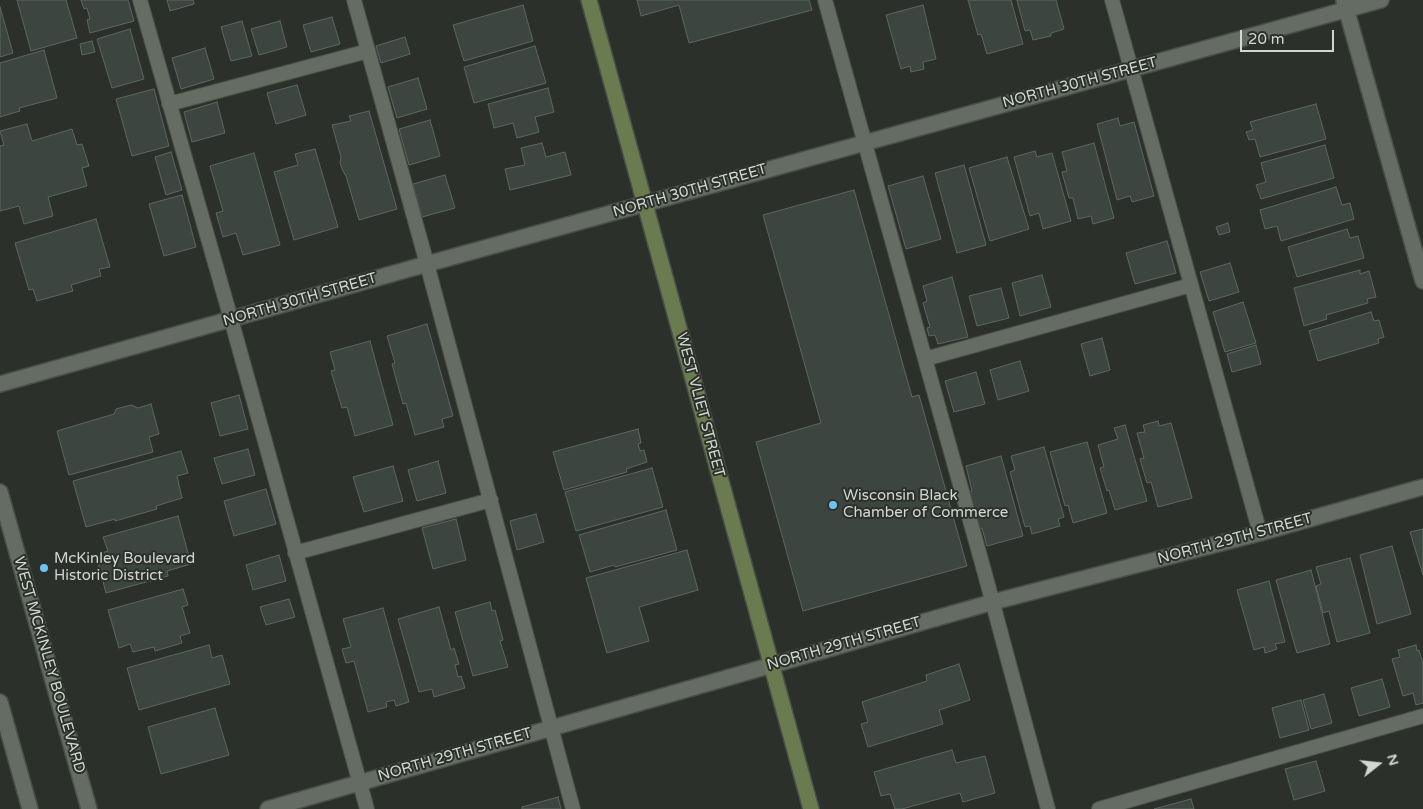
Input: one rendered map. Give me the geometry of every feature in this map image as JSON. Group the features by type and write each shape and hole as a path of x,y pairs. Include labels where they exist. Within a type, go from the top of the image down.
{"street":[{"name":"WEST VLIET STREET","path":"589,0 811,809"},
{"name":"NORTH 30TH STREET","path":"0,384 1130,69 1345,5 1381,0"},
{"path":"1345,5 1423,281"},
{"name":"NORTH 29TH STREET","path":"268,809 993,602 1260,533 1423,487"},
{"name":"WEST MCKINLEY BOULEVARD","path":"0,492 89,809"},
{"path":"0,702 30,809"}],"lane":[{"path":"140,0 367,809"},
{"path":"354,0 491,500 573,809"},
{"path":"825,0 993,602 1048,809"},
{"path":"1112,0 1260,533"},
{"path":"169,104 368,51"},
{"path":"924,359 1191,285"},
{"path":"295,553 491,500"},
{"path":"1099,809 1423,716"}],"building":[{"path":"17,0 66,0 77,38 31,51"},
{"path":"81,0 128,0 134,21 90,33 87,20 90,19 87,8 84,9"},
{"path":"167,0 193,0 194,4 170,11"},
{"path":"637,0 809,0 812,10 689,43 679,5 641,16"},
{"path":"968,0 1011,0 1023,44 987,54 981,34 978,35"},
{"path":"1017,0 1056,0 1064,29 1051,33 1051,36 1033,40 1030,30 1025,31"},
{"path":"523,5 533,41 464,61 453,25"},
{"path":"923,5 936,59 923,62 924,69 911,72 910,66 901,69 886,15"},
{"path":"0,7 13,53 0,57"},
{"path":"332,17 340,44 311,52 303,25"},
{"path":"242,21 252,56 231,61 221,27"},
{"path":"280,21 287,47 259,55 251,29"},
{"path":"130,29 144,79 112,88 97,39"},
{"path":"405,37 410,54 381,63 376,46"},
{"path":"92,41 95,52 82,55 80,44"},
{"path":"535,46 546,83 474,103 464,67"},
{"path":"205,48 214,79 181,89 172,58"},
{"path":"44,50 57,98 19,108 20,111 0,117 0,63"},
{"path":"418,78 427,109 397,118 388,87"},
{"path":"297,85 306,115 276,124 267,93"},
{"path":"548,88 554,112 535,117 539,132 517,138 513,123 494,128 488,104"},
{"path":"154,89 169,146 132,156 116,99"},
{"path":"217,102 225,133 192,142 184,112"},
{"path":"1316,104 1326,139 1260,157 1255,139 1249,140 1246,132 1253,130 1250,122"},
{"path":"369,111 397,209 359,220 346,176 340,163 341,157 332,125 351,121 349,116"},
{"path":"1118,118 1120,126 1134,122 1154,196 1132,202 1130,196 1117,200 1097,124"},
{"path":"430,120 440,156 409,165 399,129"},
{"path":"27,124 32,141 72,129 77,145 82,144 89,166 82,168 87,186 48,197 53,216 24,224 19,206 0,211 0,146 4,145 0,131"},
{"path":"542,143 546,157 565,152 571,175 510,190 505,169 525,165 521,148"},
{"path":"1094,143 1114,218 1093,224 1091,216 1078,219 1073,198 1069,198 1062,172 1067,171 1062,152"},
{"path":"1325,145 1334,178 1261,199 1256,185 1266,182 1261,163"},
{"path":"315,149 338,227 294,240 274,172 298,165 295,154"},
{"path":"1035,151 1037,157 1052,153 1071,221 1043,229 1039,213 1030,216 1014,157"},
{"path":"171,152 182,190 166,195 155,157"},
{"path":"254,153 280,245 243,255 236,233 223,237 216,213 223,211 210,166"},
{"path":"1007,157 1029,229 990,241 969,168"},
{"path":"964,165 986,245 957,253 935,173"},
{"path":"445,175 455,208 422,217 413,184"},
{"path":"923,176 941,239 906,249 888,186"},
{"path":"1336,187 1342,205 1350,203 1354,219 1281,241 1277,226 1265,229 1260,210"},
{"path":"854,190 912,397 919,395 967,566 803,611 756,442 821,423 763,215"},
{"path":"182,195 196,247 164,256 149,204"},
{"path":"96,219 110,267 99,269 101,276 71,285 73,291 37,301 33,289 29,290 15,243"},
{"path":"1228,223 1230,232 1219,235 1216,227"},
{"path":"1347,229 1350,238 1358,236 1364,258 1297,277 1288,247"},
{"path":"1167,241 1176,273 1135,284 1126,253"},
{"path":"1230,263 1239,292 1209,301 1200,272"},
{"path":"1360,270 1360,274 1369,271 1376,297 1367,299 1368,303 1326,315 1327,319 1304,326 1294,288"},
{"path":"1042,275 1051,307 1020,316 1012,283"},
{"path":"952,277 968,337 938,344 935,335 929,336 927,328 930,327 923,303 927,301 923,286"},
{"path":"1001,288 1009,318 977,326 969,296"},
{"path":"1243,302 1256,343 1225,352 1213,312"},
{"path":"1371,312 1374,321 1379,320 1384,337 1378,339 1379,343 1318,361 1309,331"},
{"path":"427,324 453,416 442,419 444,427 415,435 406,403 403,404 392,364 395,363 387,336"},
{"path":"1102,338 1110,370 1090,376 1081,344"},
{"path":"370,341 393,425 355,436 347,407 342,408 331,371 335,370 330,352"},
{"path":"1256,345 1261,364 1232,372 1227,354"},
{"path":"1020,361 1029,391 998,400 990,370"},
{"path":"976,372 985,404 954,412 945,381"},
{"path":"239,395 248,429 220,436 211,403"},
{"path":"151,404 159,434 149,437 153,452 69,475 57,431 114,414 116,409 131,405 138,408"},
{"path":"1158,421 1159,426 1171,423 1192,498 1158,507 1151,482 1147,483 1140,459 1144,458 1137,433 1145,432 1143,425"},
{"path":"1125,425 1147,501 1115,510 1100,468 1104,467 1098,445 1118,439 1114,428"},
{"path":"638,429 641,443 638,444 640,451 644,450 647,462 626,469 627,472 564,490 553,452"},
{"path":"1087,442 1107,513 1073,523 1068,505 1065,506 1050,452"},
{"path":"1044,447 1064,517 1058,519 1060,526 1032,534 1030,526 1025,527 1010,472 1015,470 1011,456"},
{"path":"248,449 255,475 222,484 214,458"},
{"path":"181,451 188,473 177,476 182,498 156,506 157,509 86,527 73,481"},
{"path":"1001,456 1023,536 987,546 982,528 979,529 969,492 972,491 966,466"},
{"path":"438,461 446,493 417,501 408,470"},
{"path":"393,466 403,501 364,512 353,477"},
{"path":"652,468 663,507 576,531 565,492"},
{"path":"266,489 276,524 234,536 224,501"},
{"path":"666,510 677,550 590,572 579,535"},
{"path":"536,514 544,542 517,550 510,521"},
{"path":"178,516 191,564 167,571 168,576 106,593 96,555 108,551 103,537"},
{"path":"456,519 466,560 433,569 422,528"},
{"path":"1423,529 1423,575 1410,532"},
{"path":"1392,546 1411,614 1377,624 1360,555"},
{"path":"687,550 698,590 639,607 649,641 607,653 586,578"},
{"path":"279,555 286,581 253,590 246,565"},
{"path":"1350,558 1370,633 1337,642 1329,611 1323,613 1316,586 1321,584 1316,567"},
{"path":"1311,570 1330,644 1297,653 1276,580"},
{"path":"1269,581 1285,642 1275,644 1277,649 1265,653 1264,647 1254,650 1237,590"},
{"path":"183,589 188,605 182,607 190,633 180,636 182,643 155,651 154,647 133,652 130,644 119,648 108,610"},
{"path":"289,599 295,617 266,625 260,607"},
{"path":"490,602 492,611 495,610 503,640 500,641 508,667 473,676 455,612"},
{"path":"439,607 451,650 454,648 459,664 455,665 458,677 461,676 465,688 434,697 432,689 419,692 398,619"},
{"path":"383,608 409,702 396,706 394,700 386,702 387,707 368,712 354,661 346,663 342,649 351,647 343,619"},
{"path":"209,645 212,658 222,655 230,684 139,710 127,668"},
{"path":"1416,645 1423,664 1423,703 1416,705 1413,693 1403,696 1392,659 1400,657 1398,650"},
{"path":"959,664 970,700 939,710 943,724 868,747 861,724 868,722 862,702 927,681 926,675"},
{"path":"1382,679 1390,707 1359,716 1351,688"},
{"path":"1324,694 1332,723 1311,729 1303,700"},
{"path":"1301,700 1309,730 1280,738 1272,708"},
{"path":"215,708 229,755 161,774 148,727"},
{"path":"952,750 956,763 985,756 995,793 963,802 960,793 902,809 895,809 890,794 881,796 874,772"},
{"path":"1316,761 1325,791 1294,800 1285,769"},
{"path":"558,797 561,809 522,809 522,807"},
{"path":"1191,799 1194,809 1154,809"}],"place":[{"name":"Wisconsin Black Chamber of Commerce","path":"833,505"},
{"name":"McKinley Boulevard Historic District","path":"44,568"}]}
